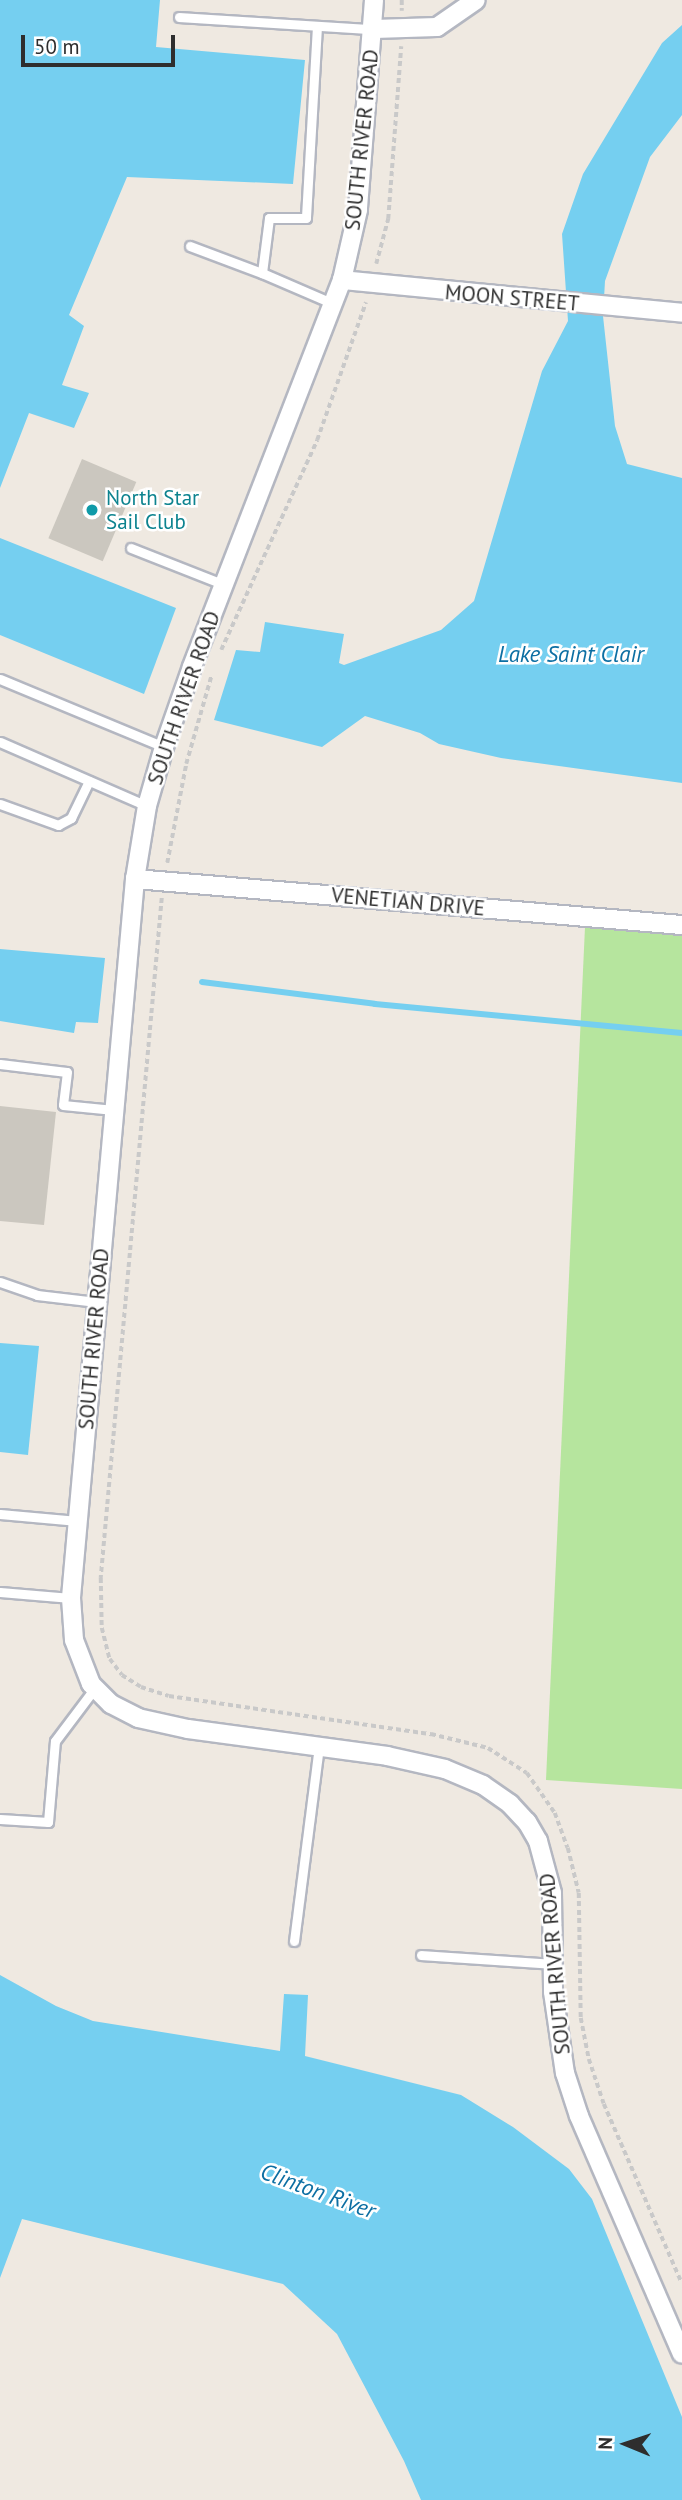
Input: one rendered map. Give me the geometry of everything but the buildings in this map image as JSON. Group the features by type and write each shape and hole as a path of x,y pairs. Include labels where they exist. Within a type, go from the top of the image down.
{"street":[{"name":"SOUTH RIVER ROAD","path":"374,0 374,29 358,210 342,280 163,747 147,806 135,878 71,1598 74,1640 83,1669 95,1688 121,1711 149,1721 387,1756 445,1769 483,1784 510,1804 538,1841 547,1866 552,1893 558,2038 579,2116 682,2354"},
{"path":"374,29 438,27 476,0"},
{"name":"MOON STREET","path":"342,280 555,303 682,313"},
{"name":"VENETIAN DRIVE","path":"135,878 682,925"}],"lane":[{"path":"179,17 374,29"},
{"path":"262,272 269,218 306,218 317,26"},
{"path":"190,246 262,272 334,304"},
{"path":"131,548 225,585"},
{"path":"0,679 163,747"},
{"path":"0,742 147,806"},
{"path":"0,804 58,825 71,818 89,781"},
{"path":"0,1064 67,1072 63,1105 114,1110"},
{"path":"0,1282 37,1295 97,1302"},
{"path":"0,1514 78,1521"},
{"path":"0,1592 71,1598"},
{"path":"0,1819 48,1822 55,1741 95,1688"},
{"path":"294,1941 319,1747"},
{"path":"421,1955 554,1964"}],"path":[{"path":"220,652 317,440 371,284 388,219 402,0"},
{"path":"211,676 186,764 165,881 101,1578 102,1628 110,1659 122,1675 141,1686 169,1696 432,1734 488,1748 527,1773 555,1813 568,1848 579,1893 581,2018 589,2059 604,2104 682,2283"}],"green space":[{"path":"585,927 682,935 682,1789 546,1780"}],"water":[{"path":"0,0 160,0 156,47 305,60 293,184 127,177 69,315 84,326 62,385 89,393 74,428 29,413 0,488"},
{"name":"Lake Saint Clair","path":"682,25 682,115 650,157 605,281 603,316 615,426 627,464 682,478 682,783 501,758 439,744 420,733 365,716 322,747 214,720 236,650 260,652 265,622 344,634 339,663 344,665 441,630 474,601 542,371 568,321 562,234 583,174 662,43"},
{"path":"0,538 176,608 144,694 0,635"},
{"path":"0,949 105,958 98,1023 76,1022 74,1033 0,1021"},
{"path":"0,1343 39,1346 28,1455 0,1452"},
{"name":"Clinton River","path":"0,1975 56,2006 93,2021 280,2051 284,1994 308,1995 305,2056 461,2095 513,2127 569,2169 592,2199 682,2417 682,2500 421,2500 404,2461 337,2334 283,2284 22,2219 0,2278"}],"waterway":[{"path":"202,982 375,1004 682,1033"}],"place":[{"name":"North Star Sail Club","path":"92,510"}]}
